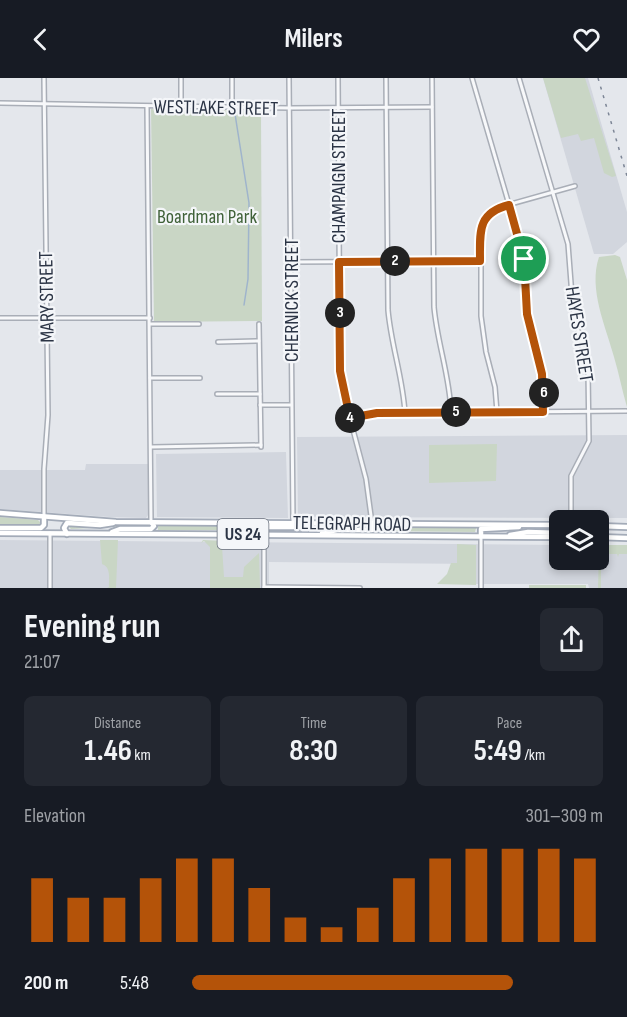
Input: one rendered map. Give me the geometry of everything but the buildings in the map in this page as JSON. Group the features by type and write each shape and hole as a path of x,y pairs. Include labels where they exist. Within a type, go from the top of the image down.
{"main road":[{"name":"TELEGRAPH ROAD","path":"0,513 116,522 549,525"},
{"path":"0,528 41,528 44,525 44,517"},
{"path":"67,534 64,528 67,523 100,525 116,522"},
{"path":"107,533 120,529 151,529 154,526 151,522"},
{"path":"264,534 264,527 300,527 314,523"},
{"path":"317,534 328,531 372,530 372,523"},
{"path":"481,536 481,529 516,528 524,525"},
{"path":"609,526 627,526"},
{"name":"TELEGRAPH ROAD","path":"0,533 549,535"},
{"path":"609,537 627,538"}],"street":[{"name":"MARY STREET","path":"44,78 48,415 44,469 44,517"},
{"path":"181,78 181,106"},
{"path":"231,78 232,107"},
{"name":"CHERNICK STREET","path":"290,78 293,522"},
{"name":"CHAMPAIGN STREET","path":"338,78 340,371 366,479 372,523"},
{"path":"386,78 387,261 390,325 403,388 405,413"},
{"path":"432,78 435,325 449,389 451,412"},
{"path":"472,78 524,259 527,314 542,374 543,412"},
{"name":"HAYES STREET","path":"519,78 569,251 572,299 588,371 589,444 571,476 571,510"},
{"name":"WESTLAKE STREET","path":"0,103 432,108"},
{"path":"147,106 151,522"},
{"path":"497,412 495,387 482,325 480,233 483,222 493,211 575,186"},
{"path":"291,262 480,261"},
{"path":"0,318 150,318"},
{"path":"150,324 199,324"},
{"path":"151,447 261,446 259,324"},
{"path":"218,342 259,341"},
{"path":"150,378 200,378"},
{"path":"217,394 260,394"},
{"path":"260,405 292,405"},
{"path":"350,418 370,413 627,411"},
{"path":"50,533 50,588"},
{"path":"264,534 264,588 360,588"},
{"path":"481,536 481,588"}],"shaded area":[{"path":"543,78 588,78 627,212 627,242 613,254 594,254"},
{"path":"627,435 627,518 609,518 609,510 549,510 549,518 298,517 297,437"},
{"path":"286,452 288,518 157,517 156,454"},
{"path":"86,464 150,464 146,518 0,509 0,470 85,470"},
{"path":"0,540 549,545 549,570 609,570 609,545 627,545 627,588 589,588 588,584 474,584 474,564 269,562 269,588 0,588"}],"green space":[{"path":"543,78 585,78 616,176 612,177 604,173 594,138 581,141 578,134 561,138"},
{"name":"Boardman Park","path":"151,109 261,111 262,321 154,322"},
{"path":"615,255 620,257 627,280 627,407 597,295 596,269 599,257"},
{"path":"497,444 496,481 429,483 429,445"},
{"path":"0,517 38,520 41,523 35,526 0,527"},
{"path":"73,525 149,525 71,529 69,527"},
{"path":"158,525 259,526 258,530 158,530"},
{"path":"332,526 370,527 267,530"},
{"path":"378,526 476,528 475,532 378,531"},
{"path":"100,540 118,540 116,588 107,588 109,587 109,573 102,564"},
{"path":"203,540 227,541 222,546 224,577 243,577 244,567 259,553 260,588 210,588 210,547 204,541 201,543"},
{"path":"457,544 476,545 476,585 437,584 447,574 451,563 457,563"},
{"path":"609,545 627,545 627,554 619,554 618,557 617,554 609,554"},
{"path":"598,570 601,570 601,588 598,588"},
{"path":"529,585 586,585 586,588 529,588"}],"waterway":[{"path":"235,114 249,203 248,279 244,305"}],"railway":[{"path":"598,78 627,176"}],"route":[{"path":"509,205 524,259 527,314 542,374 543,412 377,413 350,418 340,371 339,262 480,261 480,233 483,222 493,211 509,205"}]}
